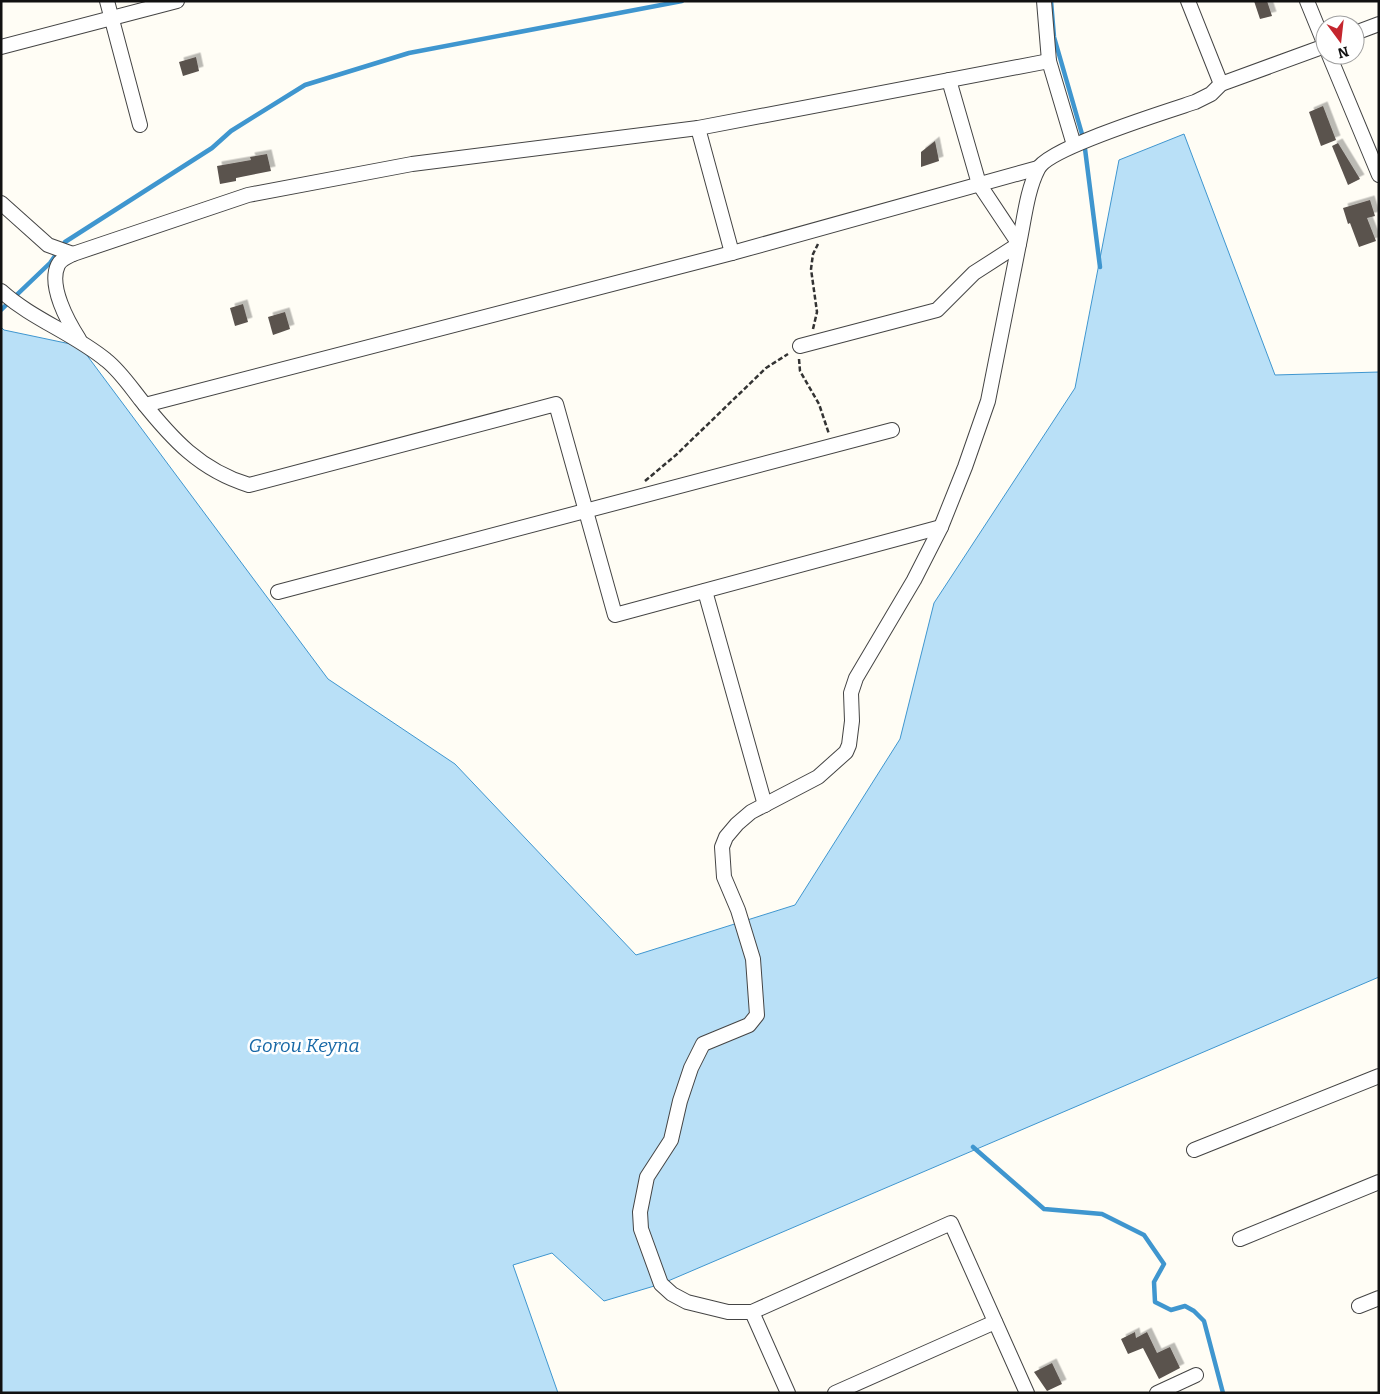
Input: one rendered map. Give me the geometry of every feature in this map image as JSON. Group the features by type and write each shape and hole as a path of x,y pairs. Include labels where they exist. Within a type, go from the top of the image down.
{"street":[{"path":"107,1 140,125"},
{"path":"1,47 177,1"},
{"path":"1044,1 1049,61 1074,145"},
{"path":"1188,1 1222,84"},
{"path":"1307,1 1315,21"},
{"path":"1365,29 1379,24"},
{"path":"145,405 732,253 1038,168 1074,145 1195,102 1212,94 1222,84 1315,49"},
{"path":"80,341 65,315 56,287 56,272 58,265 63,259 248,195 412,164 698,128 1049,61"},
{"path":"1333,65 1379,175"},
{"path":"949,80 978,184 1019,244"},
{"path":"698,128 732,253"},
{"path":"1027,1393 951,1223 752,1312 728,1312 687,1302 672,1294 661,1284 641,1229 640,1212 647,1177 671,1140 680,1101 691,1068 703,1044 749,1025 757,1015 754,959 738,910 724,877 722,847 726,837 751,812 818,777 846,752 850,745 852,721 851,693 856,678 914,580 941,527 988,401 1019,244 1038,168"},
{"path":"1,203 48,245 73,254"},
{"path":"800,346 937,310 974,273 1019,244"},
{"path":"1,290 36,317 80,341 108,361 162,426 190,454 212,470 230,479 249,485 556,404 615,615 941,527"},
{"path":"278,592 892,430"},
{"path":"705,591 765,805"},
{"path":"1194,1150 1379,1076"},
{"path":"1240,1239 1379,1182"},
{"path":"1359,1306 1379,1298"},
{"path":"752,1312 788,1393"},
{"path":"834,1393 995,1322"},
{"path":"1157,1393 1196,1375"}],"path":[{"path":"640,484 676,455 766,368 800,346"}],"water":[{"name":"Gorou Keyna","path":"1184,134 1275,375 1379,372 1379,977 661,1284 604,1301 552,1253 513,1265 558,1393 1,1393 1,327 4,330 80,346 328,679 455,764 636,955 795,905 900,739 934,603 1075,388 1119,160"}],"building":[{"path":"1254,1 1267,1 1272,16 1260,19"},
{"path":"196,57 199,71 183,76 179,62"},
{"path":"1323,106 1336,140 1321,146 1309,112"},
{"path":"935,141 939,161 921,167 921,152"},
{"path":"1338,143 1360,179 1348,185 1332,146"},
{"path":"267,154 271,171 236,178 236,181 220,184 217,166 251,160 250,157"},
{"path":"1370,200 1375,216 1367,218 1376,241 1359,247 1343,208"},
{"path":"243,304 248,322 235,326 230,308"},
{"path":"285,312 290,329 273,335 268,317"},
{"path":"1135,1332 1136,1338 1147,1332 1157,1353 1170,1347 1180,1368 1159,1379 1143,1348 1128,1354 1121,1339"},
{"path":"1052,1363 1062,1384 1047,1391 1034,1372"}],"waterway":[{"path":"1,310 50,263 65,242 212,148 231,131 305,85 409,53 682,1"},
{"path":"1051,1 1054,37 1084,141 1100,267"},
{"path":"973,1147 1044,1209 1102,1214 1144,1235 1164,1264 1154,1282 1155,1302 1171,1310 1185,1306 1194,1311 1204,1321 1223,1393"}]}
